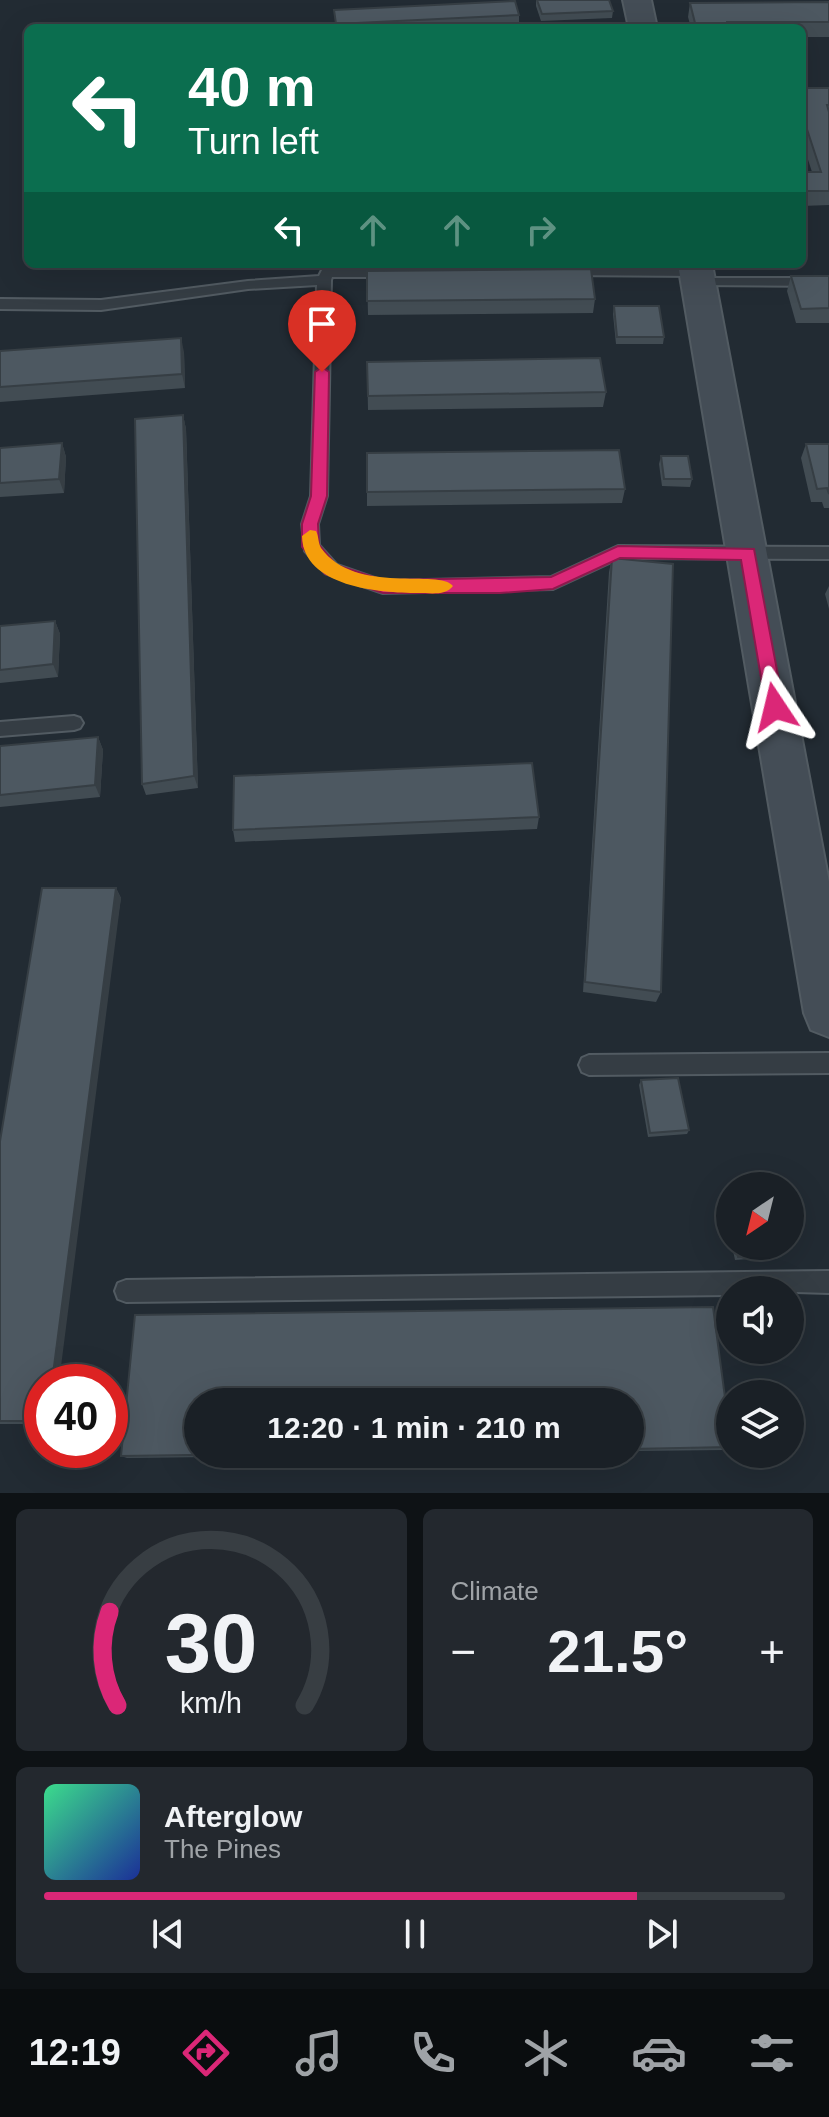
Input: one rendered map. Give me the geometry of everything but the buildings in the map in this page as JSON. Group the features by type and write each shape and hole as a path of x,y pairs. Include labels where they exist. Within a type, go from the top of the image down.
{"street":[{"path":"697,273 829,1013"}],"lane":[{"path":"328,272 319,496 310,524 311,547 331,569 383,587 500,586 553,583 618,552 829,553"},
{"path":"0,304 101,305 328,272 404,272"},
{"path":"543,272 697,273 829,282"},
{"path":"0,729 74,723"},
{"path":"589,1065 829,1063"},
{"path":"126,1291 829,1282"}],"slow traffic":[{"path":"310,536 311,547 331,569 356,580 383,587 444,586"}],"route":[{"path":"322,372 319,496 310,524 311,547 331,569 383,587 500,586 553,583 596,559 618,552 748,553 775,707"}]}
